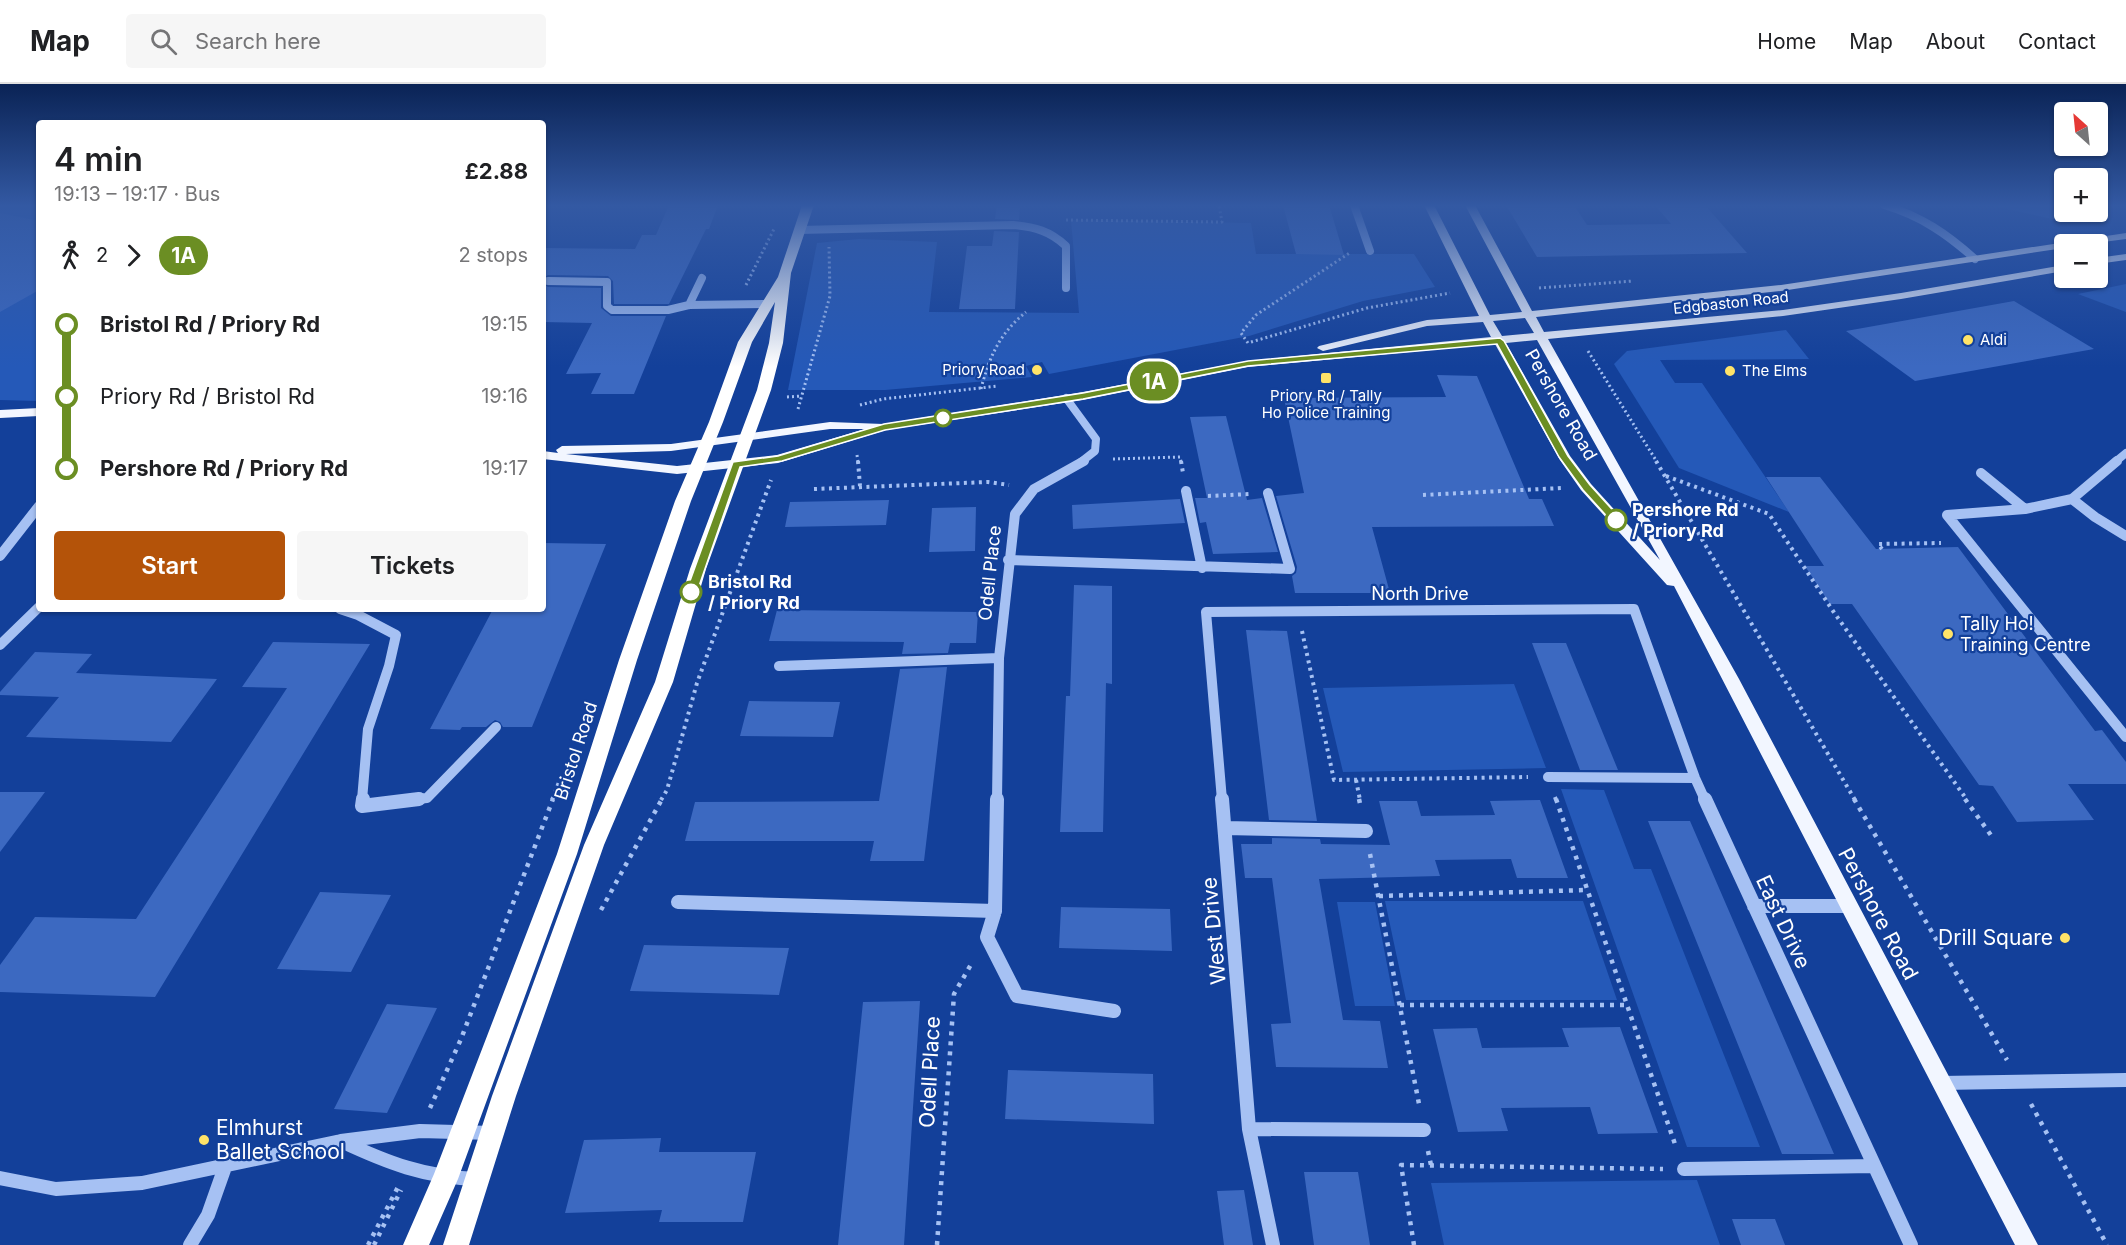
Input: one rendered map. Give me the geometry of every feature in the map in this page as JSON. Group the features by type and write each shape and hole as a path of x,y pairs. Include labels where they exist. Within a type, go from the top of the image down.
{"highway":[{"name":"Bristol Road","path":"456,1245 492,1133 594,845 664,682 698,569 761,399 776,343 785,273 789,259"},
{"name":"Bristol Road","path":"416,1245 445,1179 567,854 628,660 696,468 745,342 785,273"}],"main road":[{"name":"Pershore Road","path":"1454,259 1564,457 1586,487 1690,603"},
{"name":"Pershore Road","path":"1499,259 1690,603 2027,1245"},
{"name":"Edgbaston Road","path":"1528,315 1781,288 1974,259"},
{"path":"1975,259 2008,278"},
{"name":"Edgbaston Road","path":"1542,337 1784,313 2054,270"},
{"path":"546,453 676,470 778,459 884,427 1066,398 1270,361 1428,323 1528,315"},
{"path":"1270,361 1542,337"},
{"path":"0,414 36,412"},
{"path":"546,453 684,447 847,423 884,427"}],"street":[{"path":"1066,259 1066,288"},
{"path":"689,305 702,278"},
{"path":"548,281 607,282 607,306 612,310 668,310 689,305 767,304"},
{"path":"1066,398 1096,440 1095,451 1085,460"},
{"path":"2126,453 2072,499 2025,509 1947,515 2126,737"},
{"name":"Odell Place","path":"987,937 995,911 999,658 1008,560 1015,514 1034,489 1085,460"},
{"path":"1981,473 2025,509"},
{"path":"1008,560 1202,568 1290,569 1268,493"},
{"path":"1186,494 1202,568"},
{"path":"2072,499 2095,517 2126,536"},
{"path":"2,550 36,510"},
{"name":"North Drive","path":"1206,612 1634,609"},
{"name":"East Drive","path":"1634,609 1695,778 1911,1245"},
{"path":"0,645 36,610"},
{"path":"349,612 396,635 389,666 368,729 362,806 427,798 496,727"},
{"name":"West Drive","path":"1206,612 1249,1129 1273,1245"},
{"path":"779,666 999,658"},
{"path":"1548,777 1695,778"},
{"path":"1225,828 1366,831"},
{"path":"678,902 995,911"},
{"path":"1754,906 1848,906"},
{"path":"987,937 1017,996 1114,1011"},
{"path":"1941,1083 2126,1080"},
{"path":"1249,1129 1424,1130"},
{"path":"0,1178 56,1189 142,1183 341,1142 420,1131 492,1133"},
{"path":"341,1142 405,1171 445,1179 477,1179"},
{"path":"1684,1169 1874,1166"},
{"path":"190,1245 208,1215 225,1167"}],"path":[{"path":"793,430 831,296 829,259"},
{"path":"1248,343 1241,333 1256,315 1338,259"},
{"path":"1239,345 1367,308 1455,292"},
{"path":"975,413 986,369 1001,335 1026,312"},
{"path":"1587,349 1665,476 2019,1082 2107,1245"},
{"path":"850,407 883,399 1002,386"},
{"path":"761,399 802,396"},
{"path":"856,436 860,486"},
{"path":"1085,460 1180,458 1186,494 1268,493"},
{"path":"601,911 667,790 698,683 778,459"},
{"path":"1665,476 1769,514 1833,611 1993,838"},
{"path":"814,489 988,482 1034,489"},
{"path":"1423,495 1586,487"},
{"path":"1882,549 1878,544 1969,542"},
{"path":"1298,611 1334,780 1548,777 1684,1169 1401,1164 1414,1245"},
{"path":"1356,780 1431,1165"},
{"path":"1378,896 1587,890"},
{"name":"Odell Place","path":"937,1245 954,994 987,937"},
{"path":"1400,1005 1627,1005"}],"shaded area":[{"path":"0,259 36,259 36,401 0,400"},
{"path":"814,259 935,259 929,312 1079,313 1074,259 1417,259 1435,287 1363,301 1249,336 1049,374 1042,362 1026,366 1032,377 885,390 788,390"},
{"path":"2126,284 2126,312 2078,294 2108,288"},
{"path":"1786,330 1809,359 1660,360 1675,383 1702,383 1789,512 1679,468 1614,364 1627,351"},
{"path":"1514,684 1546,768 1343,772 1323,688"},
{"path":"1561,789 1604,790 1634,869 1651,869 1760,1147 1687,1147"},
{"path":"1385,901 1583,901 1617,1000 1406,1000"},
{"path":"1337,902 1375,902 1395,1006 1355,1006"},
{"path":"1697,1180 1720,1245 1444,1245 1431,1183"}],"building":[{"path":"0,259 36,259 36,292 0,312"},
{"path":"546,259 691,259 669,304 614,304 613,281 608,276 546,276"},
{"path":"965,259 1018,259 1015,309 959,309"},
{"path":"546,286 601,288 601,308 611,316 666,316 634,394 591,394 601,373 566,374 592,323 546,322"},
{"name":"Aldi","path":"2014,301 2094,349 1915,381 1846,331"},
{"path":"1437,375 1477,376 1529,499 1542,499 1554,526 1372,527 1390,593 1295,593 1292,576 1296,573 1297,567 1276,496 1304,493 1284,398 1446,397"},
{"path":"1226,416 1247,500 1262,498 1278,552 1213,554 1206,522 1200,523 1195,498 1207,498 1190,417"},
{"name":"Tally Ho! Training Centre","path":"1766,477 1820,477 1876,549 1958,547 2095,731 2102,730 2126,762 2126,784 2068,784 2094,820 2017,822 1993,786 1979,785 1852,604 1830,604 1805,566 1824,566"},
{"path":"1180,499 1185,523 1073,529 1072,505"},
{"path":"889,500 886,525 785,527 790,502"},
{"path":"976,507 975,551 929,552 932,508"},
{"path":"546,543 606,544 532,727 503,727 495,720 486,727 462,727 460,730 430,729 491,612 546,612"},
{"path":"1074,585 1112,586 1112,684 1106,683 1103,832 1060,832 1066,696 1070,696"},
{"path":"777,610 978,612 976,643 950,643 948,653 902,654 904,642 769,641"},
{"path":"1246,630 1287,631 1317,821 1269,820"},
{"path":"273,642 370,644 155,997 0,992 0,965 35,917 136,919 287,688 242,687"},
{"path":"1532,643 1566,643 1618,770 1580,770"},
{"path":"35,652 92,654 76,673 217,679 171,742 26,737 59,697 0,695 0,692"},
{"path":"947,667 924,861 870,861 874,841 685,841 695,802 879,801 900,669"},
{"path":"749,701 840,702 833,737 740,736"},
{"path":"0,792 45,792 0,852"},
{"path":"1540,800 1568,878 1517,878 1511,859 1435,860 1440,876 1319,879 1343,1020 1380,1021 1388,1068 1276,1067 1271,1024 1291,1023 1272,878 1245,878 1241,844 1272,844 1272,838 1320,839 1321,844 1390,845 1379,801 1417,801 1421,816 1495,815 1490,801"},
{"path":"1648,821 1690,821 1834,1154 1782,1154"},
{"path":"320,892 391,895 351,972 277,969"},
{"path":"1061,907 1170,909 1172,951 1059,948"},
{"path":"644,945 789,948 779,995 630,991"},
{"path":"920,1001 904,1245 838,1245 863,1002"},
{"path":"387,1004 437,1008 387,1113 334,1109"},
{"path":"1620,1027 1658,1133 1598,1134 1590,1107 1501,1108 1508,1131 1458,1132 1433,1029 1477,1028 1482,1048 1569,1047 1562,1028"},
{"path":"1008,1070 1153,1074 1154,1124 1005,1119"},
{"path":"661,1138 659,1152 756,1152 743,1222 659,1222 662,1210 565,1213 584,1140"},
{"path":"1304,1172 1358,1172 1370,1245 1314,1245"},
{"path":"1244,1190 1253,1245 1224,1245 1217,1191"},
{"path":"1732,1219 1775,1219 1785,1245 1741,1245"}],"bus line":[{"name":"1A","path":"691,592 736,464 778,459 831,445 884,427 1083,396 1248,364 1439,345 1500,341 1564,457 1586,487 1616,520"}],"place":[{"name":"Aldi","path":"1968,340"},
{"name":"Priory Road","path":"1037,370"},
{"name":"The Elms","path":"1730,371"},
{"name":"Priory Rd / Tally Ho Police Training","path":"1326,378"},
{"name":"Pershore Rd / Priory Rd","path":"1616,520"},
{"name":"Bristol Rd / Priory Rd","path":"691,592"},
{"name":"Tally Ho! Training Centre","path":"1948,634"},
{"name":"Drill Square","path":"2065,938"},
{"name":"Elmhurst Ballet School","path":"204,1140"}]}
